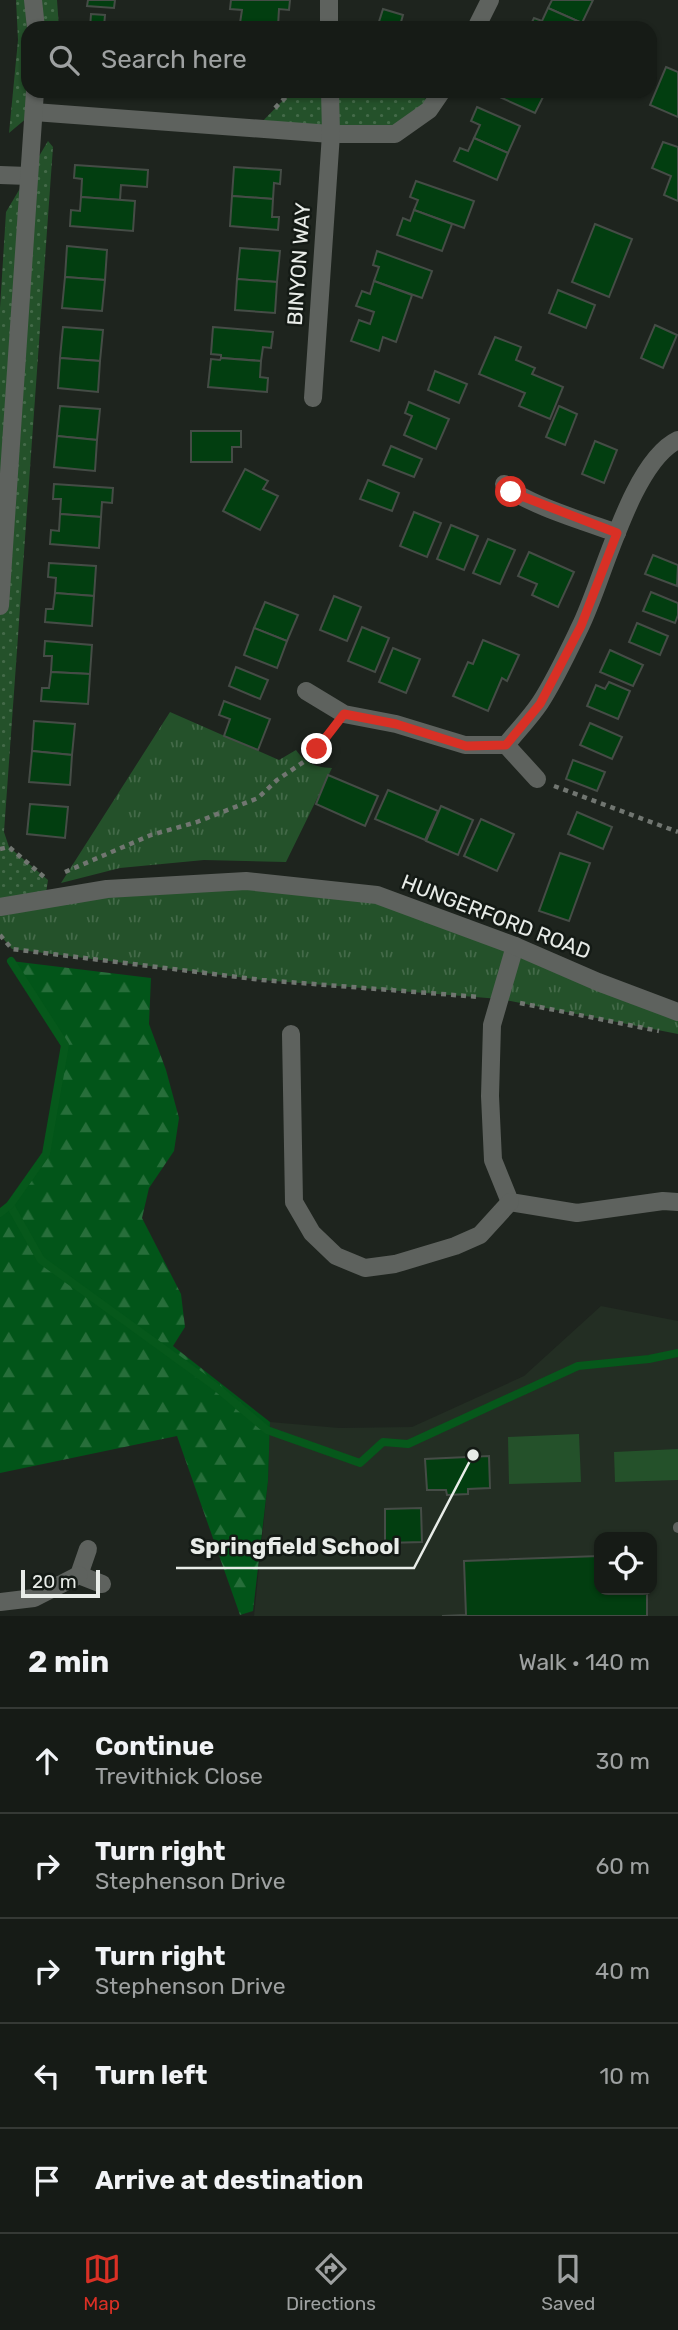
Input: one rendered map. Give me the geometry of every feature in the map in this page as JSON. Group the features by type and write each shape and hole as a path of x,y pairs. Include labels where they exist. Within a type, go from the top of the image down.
{"street":[{"path":"33,0 35,21"},
{"path":"329,0 330,21"},
{"path":"480,21 490,0"},
{"path":"0,606 35,98"},
{"name":"BINYON WAY","path":"313,398 331,134 330,98"},
{"path":"34,112 331,134 395,134 429,110 437,98"},
{"path":"0,175 28,176"},
{"path":"306,691 344,714 396,724 466,746 506,745 540,704 581,626 617,533 647,470 660,451 678,440"},
{"path":"504,484 511,492 531,501 617,533"},
{"path":"506,745 537,779"},
{"name":"HUNGERFORD ROAD","path":"0,907 107,889 246,881 377,895 515,946 598,982 678,1012"},
{"path":"510,1202 493,1160 492,1025 515,946"},
{"path":"291,1034 294,1202 312,1233 336,1256 365,1268 395,1264 455,1246 480,1235 510,1202"},
{"path":"510,1202 577,1213 663,1201 678,1202"},
{"path":"0,1602 34,1598 79,1575 88,1549"},
{"path":"79,1575 102,1584"}],"path":[{"path":"48,880 150,835 197,822 258,798 305,761 344,714"},
{"path":"537,779 678,832"},
{"path":"0,849 9,847 48,880"},
{"path":"45,900 48,880"},
{"path":"0,935 12,949 262,980 500,999 664,1032"}],"shaded area":[{"path":"601,1306 678,1321 678,1616 254,1616 268,1481 270,1422 339,1428 412,1427 524,1376"}],"green space":[{"path":"16,0 57,0 58,21 21,21 21,98 42,98 34,112 9,133 18,40"},
{"path":"285,98 424,98 435,101 395,134 255,129"},
{"path":"48,141 53,147 4,832 9,847 48,880 45,900 0,907 0,308 6,212"},
{"path":"170,712 279,760 296,750 311,764 332,768 286,862 204,860 120,868 61,883"},
{"path":"246,881 377,895 678,1012 678,1034 500,999 262,980 12,949 0,935 0,907"},
{"path":"11,961 151,978 149,1024 166,1070 179,1118 174,1151 149,1188 142,1218 181,1294 185,1327 173,1346 270,1422 268,1481 253,1611 240,1615 177,1436 0,1473 0,1213 10,1205 46,1154 65,1045"},
{"path":"579,1434 581,1482 509,1484 508,1437"},
{"path":"678,1449 678,1480 615,1482 614,1452"}],"building":[{"path":"88,0 115,0 114,8 87,6"},
{"path":"231,0 290,0 289,10 279,9 278,21 240,21 242,10 230,9"},
{"path":"552,0 593,0 583,21 548,8"},
{"path":"548,8 577,21 542,21"},
{"path":"383,9 403,15 401,21 379,21"},
{"path":"91,14 105,15 104,21 90,21"},
{"path":"666,67 678,72 678,117 650,105 653,98 657,98 657,88"},
{"path":"502,98 542,98 535,113"},
{"path":"477,107 520,126 508,153 474,138 480,125 471,121"},
{"path":"474,138 508,153 497,180 454,161 460,148 468,151"},
{"path":"663,142 678,147 678,201 664,195 671,176 652,168"},
{"path":"75,165 148,170 147,187 121,185 120,200 81,197 82,179 74,178"},
{"path":"234,167 281,170 280,184 274,183 273,199 232,196"},
{"path":"416,181 474,201 464,228 414,210 418,200 410,197"},
{"path":"232,196 273,199 272,217 279,217 278,230 230,226"},
{"path":"81,197 135,201 133,231 70,226 71,210 80,211"},
{"path":"414,210 452,224 442,251 397,235 403,218 410,221"},
{"path":"595,224 632,239 609,297 572,282"},
{"path":"67,246 107,250 105,280 65,277"},
{"path":"240,248 280,251 277,282 237,279"},
{"path":"377,251 432,271 422,298 374,281 379,267 373,265"},
{"path":"65,277 105,280 102,311 62,308"},
{"path":"237,279 277,282 275,313 235,310"},
{"path":"374,281 412,295 396,342 383,337 379,351 351,341 359,320 370,324 374,312 356,306 362,291 370,294"},
{"path":"558,290 595,305 586,328 549,313"},
{"path":"655,325 677,335 663,368 641,358"},
{"path":"63,327 103,330 100,361 60,358"},
{"path":"213,327 273,332 271,348 263,347 261,361 221,358 221,355 211,354"},
{"path":"495,337 521,347 516,360 535,368 532,374 563,387 550,419 519,406 525,393 479,374"},
{"path":"60,358 100,361 98,392 58,388"},
{"path":"211,359 261,361 260,377 268,378 267,392 208,387"},
{"path":"435,371 467,384 459,403 428,390"},
{"path":"409,402 449,419 436,449 404,435 412,416 405,413"},
{"path":"60,406 100,409 97,440 57,436"},
{"path":"559,406 577,414 565,445 546,437"},
{"path":"191,431 241,431 241,447 232,447 232,462 191,462"},
{"path":"57,436 97,440 95,471 54,467"},
{"path":"595,441 617,450 604,483 582,474"},
{"path":"391,446 422,459 414,477 383,465"},
{"path":"245,469 268,481 263,489 278,496 260,530 223,511"},
{"path":"368,480 399,493 392,511 360,499"},
{"path":"54,484 113,488 112,503 102,502 101,517 60,514 61,499 53,499"},
{"path":"414,512 441,523 427,557 400,546"},
{"path":"60,514 101,517 99,548 50,544 51,530 59,531"},
{"path":"451,525 478,536 464,570 437,559"},
{"path":"488,539 515,550 500,584 473,573"},
{"path":"529,552 574,572 558,607 532,595 537,584 518,576"},
{"path":"653,555 678,565 677,586 645,574"},
{"path":"49,563 96,566 94,596 55,593 56,578 48,577"},
{"path":"651,592 678,603 675,623 643,611"},
{"path":"55,593 94,596 92,626 45,622 46,609 53,609"},
{"path":"334,596 361,607 347,641 320,630"},
{"path":"265,602 298,615 287,641 254,628"},
{"path":"637,623 668,636 660,655 629,642"},
{"path":"362,627 389,638 375,672 348,661"},
{"path":"254,628 287,641 277,668 244,655"},
{"path":"483,640 519,655 507,681 502,678 488,711 453,696 468,662 473,664"},
{"path":"45,641 92,645 90,674 51,672 52,656 44,656"},
{"path":"393,648 420,659 406,693 379,682"},
{"path":"610,650 643,665 633,686 600,672"},
{"path":"236,667 268,680 260,699 229,686"},
{"path":"51,672 90,674 88,704 41,701 42,688 49,688"},
{"path":"609,682 630,691 618,719 587,706 596,685 605,689"},
{"path":"224,701 270,719 258,750 224,736 230,719 219,715"},
{"path":"34,721 75,724 72,755 32,751"},
{"path":"590,723 622,737 612,759 580,745"},
{"path":"32,751 72,755 70,785 29,782"},
{"path":"573,760 605,772 597,791 566,779"},
{"path":"328,775 378,796 365,826 316,804"},
{"path":"388,790 438,811 425,840 375,819"},
{"path":"30,804 68,807 65,838 27,834"},
{"path":"441,806 473,820 458,855 426,841"},
{"path":"577,812 612,827 603,849 568,834"},
{"path":"481,819 514,834 497,871 464,856"},
{"path":"560,853 590,863 569,921 539,911"},
{"path":"489,1456 490,1488 468,1489 468,1494 447,1495 446,1490 427,1490 425,1459"},
{"path":"421,1508 422,1542 385,1543 385,1509"},
{"path":"594,1556 594,1595 647,1595 647,1616 442,1616 466,1615 464,1561"}],"waterway":[{"path":"0,1213 10,1205 46,1154 65,1045 11,961"},
{"path":"10,1205 41,1260 216,1387 267,1430 360,1463 383,1442 408,1444 578,1366 649,1359 678,1353"}],"place":[{"name":"Springfield School","path":"473,1455"}],"route":[{"path":"317,749 344,714 396,724 466,746 506,745 540,704 581,626 617,533 511,492"}]}
